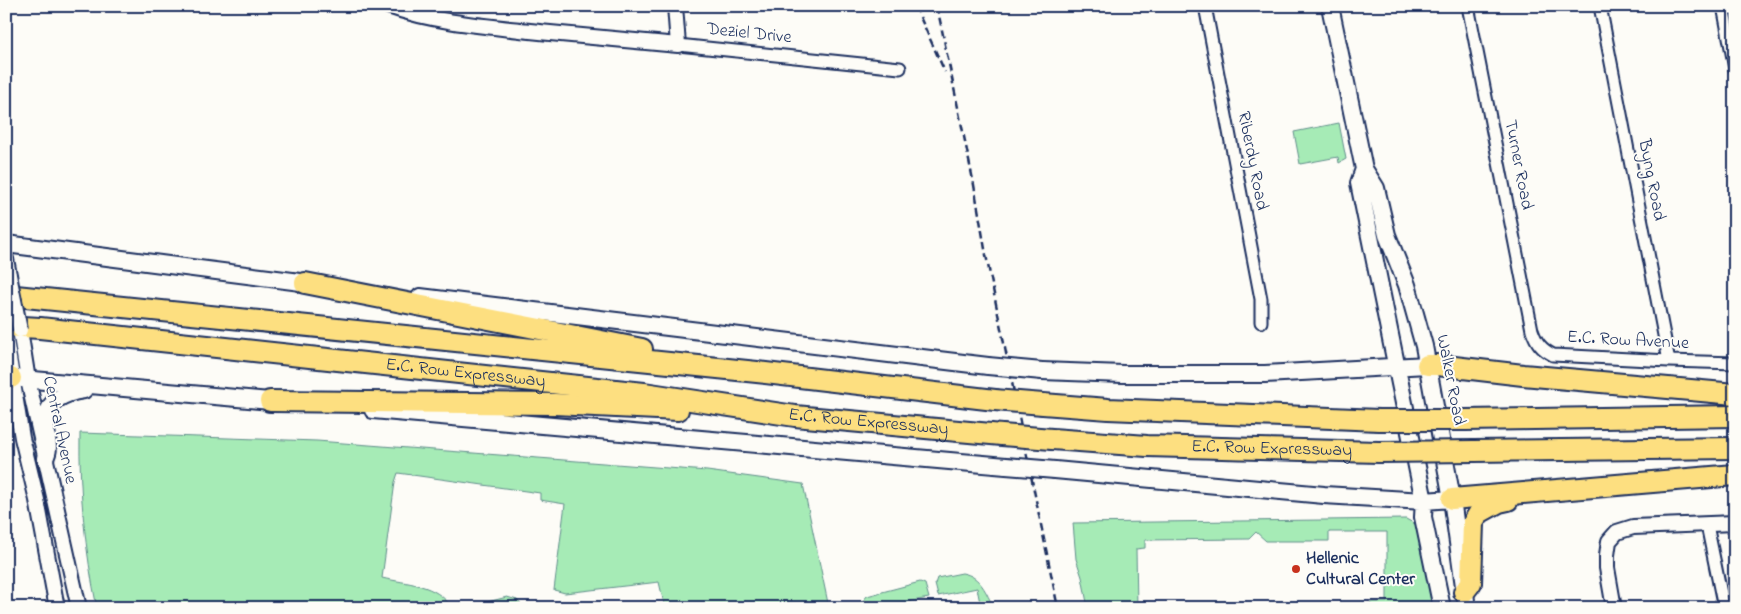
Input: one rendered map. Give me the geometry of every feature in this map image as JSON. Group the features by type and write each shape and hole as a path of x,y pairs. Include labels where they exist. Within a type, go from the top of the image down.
{"highway":[{"path":"305,283 757,372"},
{"name":"E.C. Row Expressway","path":"6,295 757,372 995,400 1108,409 1379,420 1735,416"},
{"name":"E.C. Row Expressway","path":"6,326 50,329 644,393 795,416 1147,446 1379,452 1735,448"},
{"path":"1427,365 1735,394"},
{"path":"270,401 554,404 795,416"},
{"path":"1452,499 1735,475"},
{"path":"1466,600 1471,583 1473,523 1479,513 1498,502 1561,490"}],"main road":[{"name":"Walker Road","path":"1330,6 1364,169 1376,188 1387,235 1407,285 1424,346 1452,499 1466,600"},
{"name":"Walker Road","path":"1364,169 1360,183 1424,501 1423,517 1442,608"},
{"path":"6,244 305,283 1042,371 1123,374 1265,374 1427,365"},
{"path":"15,379 1324,495 1424,501 1452,499"},
{"path":"45,458 49,452 46,426 52,403 66,393 114,388"}],"street":[{"name":"Deziel Drive","path":"388,6 409,14 488,27 900,68"},
{"path":"675,6 678,45"},
{"name":"Riberdy Road","path":"1205,6 1261,299 1261,322"},
{"name":"Turner Road","path":"1468,6 1532,330"},
{"name":"Byng Road","path":"1600,6 1668,361"},
{"path":"1722,6 1735,69"},
{"name":"Central Avenue","path":"6,259 24,349 15,379 45,458 79,608"},
{"name":"E.C. Row Avenue","path":"1532,330 1536,342 1543,350 1553,355 1735,363"},
{"name":"Central Avenue","path":"7,344 15,379 22,438 37,500 57,608"},
{"path":"1614,608 1606,555 1609,542 1617,532 1633,527 1735,524"},
{"path":"1707,525 1724,608"}],"green space":[{"path":"1339,123 1346,159 1339,163 1338,157 1300,164 1294,132"},
{"path":"80,433 317,441 707,471 803,484 829,608 665,608 659,582 565,593 554,590 565,504 540,500 540,493 398,473 395,482 382,578 429,589 438,594 452,608 97,608 84,520"},
{"path":"1406,519 1415,524 1419,531 1433,605 1424,607 1372,606 1370,602 1387,602 1387,532 1329,532 1329,541 1266,541 1256,532 1249,539 1145,540 1145,548 1136,549 1137,608 1088,608 1082,577 1076,559 1073,523"},
{"path":"962,573 978,581 994,608 981,608 977,588 938,596 935,584 937,578"},
{"path":"920,582 925,584 929,598 907,602 908,608 864,608 863,601 867,596"},
{"path":"507,597 517,600 524,608 470,608 472,606"}],"railway":[{"path":"915,6 945,72"},
{"path":"937,6 1058,608"}],"place":[{"name":"Hellenic Cultural Center","path":"1296,569"}]}
